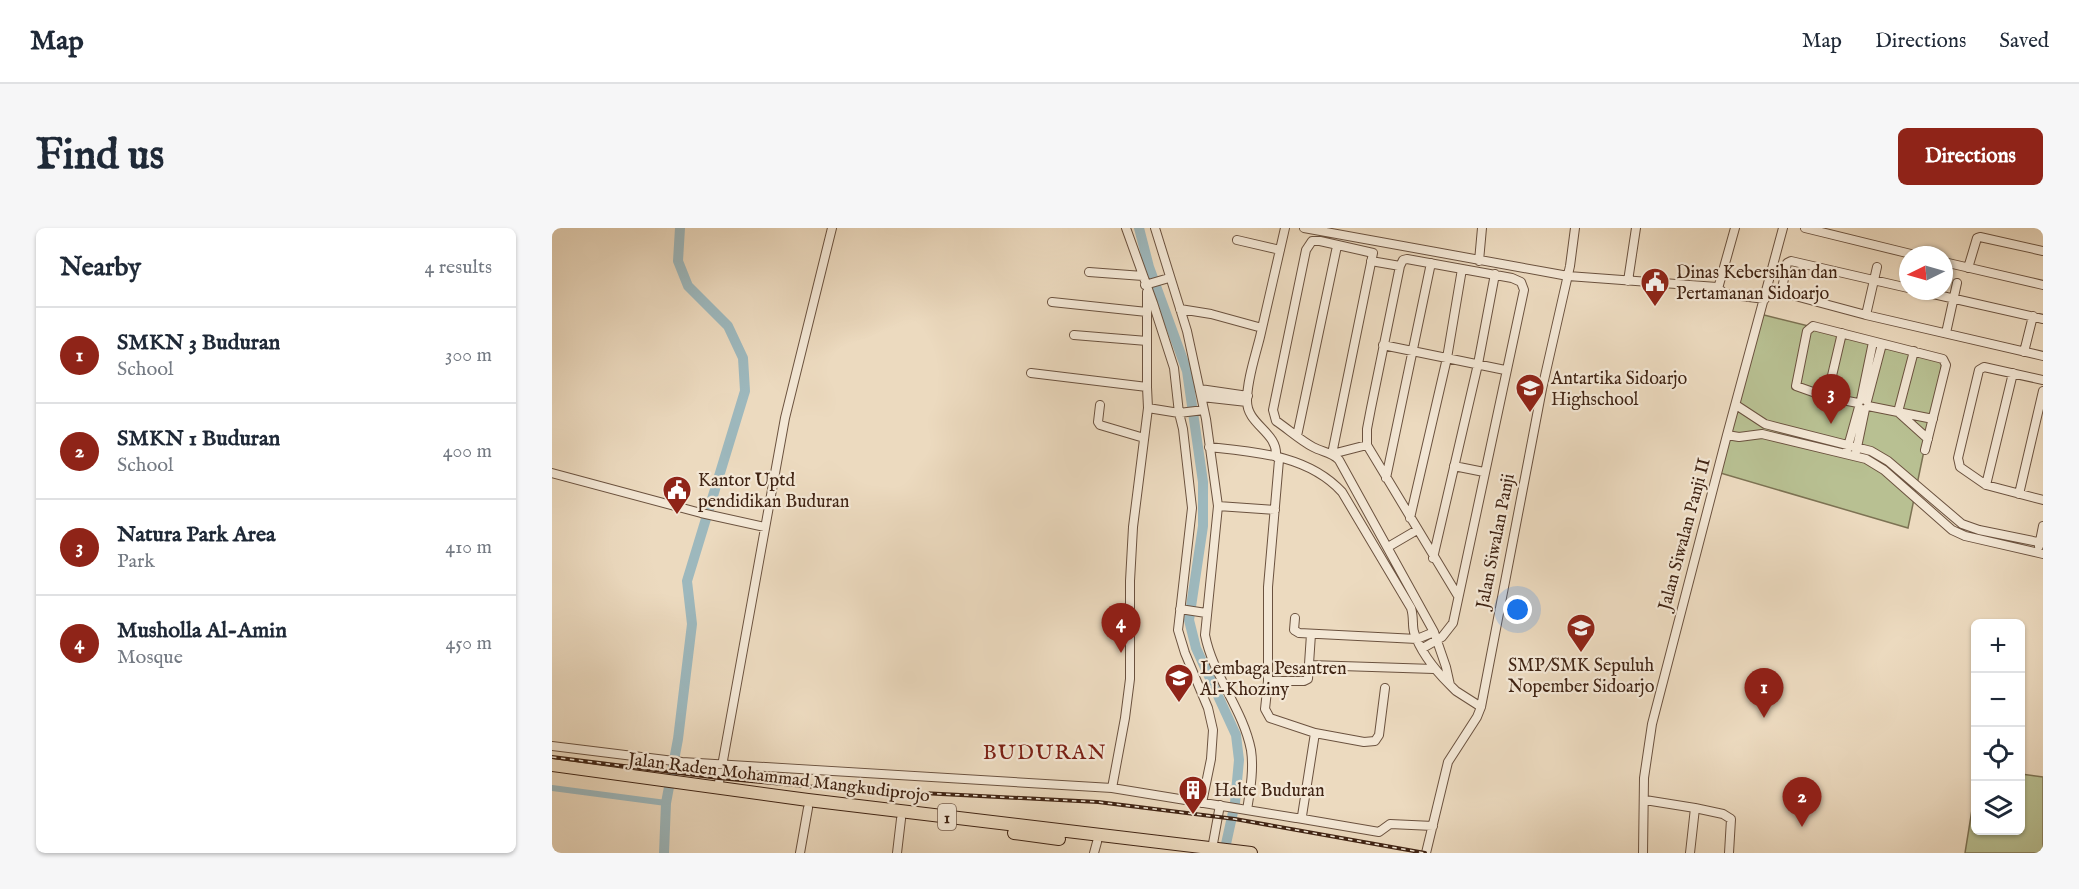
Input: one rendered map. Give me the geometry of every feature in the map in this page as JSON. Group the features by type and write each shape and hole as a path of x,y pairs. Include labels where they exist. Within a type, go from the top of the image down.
{"highway":[{"name":"Jalan Raden Mohammad Mangkudiprojo","path":"552,765 662,784"},
{"name":"Jalan Raden Mohammad Mangkudiprojo","path":"552,773 679,786 808,808 901,819 1251,853"},
{"name":"Jalan Raden Mohammad Mangkudiprojo","path":"679,786 717,788 1041,833"},
{"name":"Jalan Raden Mohammad Mangkudiprojo","path":"1059,835 1095,848 1188,853"}],"street":[{"path":"717,788 790,397 832,228"},
{"path":"1126,228 1174,368 1182,413 1192,508 1178,622 1179,638 1208,708 1213,730 1211,759 1203,802"},
{"path":"1155,228 1166,279 1187,331 1201,393 1201,410 1218,506 1212,578 1203,613 1205,635 1238,711 1251,753 1251,789 1243,809"},
{"path":"1285,228 1247,399 1255,423 1274,441 1279,463 1268,587 1268,681 1265,710 1267,716 1315,733 1364,742 1375,741 1379,735 1385,688"},
{"path":"1304,228 1346,232 1376,242 1568,276 1717,286 1725,294 1765,299"},
{"path":"1479,261 1482,228"},
{"name":"Jalan Siwalan Panji","path":"1426,853 1448,762 1481,707 1540,400 1568,276 1575,228"},
{"path":"1628,281 1636,228"},
{"path":"1717,286 1735,228"},
{"name":"Jalan Siwalan Panji II","path":"1643,853 1644,778 1652,724 1727,435 1784,228"},
{"path":"1805,228 1899,251"},
{"path":"1969,265 1977,238 1980,237 2043,251"},
{"path":"1237,240 1280,250"},
{"path":"1400,266 1315,240 1308,245 1274,417 1298,436 1339,459 1346,469 1435,637 1450,684"},
{"path":"1332,454 1376,242"},
{"path":"1298,436 1337,246"},
{"path":"1423,648 1451,627 1458,596 1505,370 1524,290 1518,280 1407,259 1403,260 1400,266 1383,345 1367,429 1367,445 1458,596"},
{"path":"1899,286 1791,261 1787,263 1782,289 1784,293 1866,315 2043,356"},
{"path":"1386,478 1431,263"},
{"path":"1953,263 1969,265 2043,285"},
{"path":"1866,315 1877,267"},
{"path":"1410,519 1447,358 1462,269"},
{"path":"1773,269 1785,272"},
{"path":"1089,272 1146,283 1166,279"},
{"path":"1433,558 1478,363 1495,274"},
{"path":"1112,788 1130,679 1130,581 1133,527 1148,408 1146,283"},
{"path":"1956,283 1953,298 2043,319"},
{"path":"1946,333 1953,300"},
{"path":"1052,302 1147,312"},
{"path":"1180,309 1211,314 1262,328"},
{"path":"2024,352 2033,316"},
{"path":"1925,450 1933,419 1945,362 1939,357 1813,326 1807,331 1796,386 1827,397 1933,419"},
{"path":"1827,397 1842,333"},
{"path":"1074,334 1147,338 1164,336"},
{"path":"1851,451 1877,343"},
{"path":"1383,345 1505,370"},
{"path":"1898,412 1914,351"},
{"path":"2043,380 1984,367 1978,371 1959,463 1960,467 1986,485 2043,500"},
{"path":"1030,373 1147,387"},
{"path":"1986,485 2013,373"},
{"path":"2019,494 2043,391"},
{"path":"1201,393 1247,399"},
{"path":"1100,405 1098,422 1100,425 1144,438"},
{"path":"1736,405 1765,424 1851,451 1871,461 1968,526 2042,543"},
{"path":"1148,408 1182,413 1201,410"},
{"path":"1898,412 1928,439"},
{"path":"1762,434 1765,424"},
{"path":"1727,435 1739,437 1762,434 1851,451 1870,451 1888,461 1902,481 1950,528 1965,536 2040,553 2043,526"},
{"path":"1332,454 1367,445"},
{"path":"1209,447 1276,456 1328,478 1342,492 1411,608 1413,630 1434,669 1456,690 1481,707"},
{"path":"1882,469 1887,468 1888,461"},
{"path":"1454,466 1484,472"},
{"path":"552,472 701,513 765,527"},
{"path":"1218,506 1275,510"},
{"path":"1950,528 1955,525 1955,519"},
{"path":"1965,536 1964,530 1968,526"},
{"path":"1388,547 1417,530"},
{"path":"1181,609 1203,613"},
{"path":"1295,618 1296,632 1417,639 1435,637"},
{"path":"1268,681 1308,679 1311,634"},
{"path":"1310,666 1434,669"},
{"path":"1296,818 1302,816 1304,811 1315,733"},
{"path":"552,746 682,762 1112,788 1379,832 1390,824 1433,826"},
{"path":"1645,800 1723,814 1731,819 1729,853"},
{"path":"1213,849 1224,806"},
{"path":"800,853 808,808"},
{"path":"1690,853 1695,808"},
{"path":"897,853 901,819"}],"green space":[{"path":"1760,314 1943,359 1908,528 1717,472"},
{"path":"2025,775 2043,777 2043,853 1965,853 1971,816 1971,835 2025,835"}],"waterway":[{"path":"664,853 666,803 678,739 692,624 687,581 745,391 743,358 728,326 688,286 678,261 680,228"},
{"path":"1139,228 1149,267 1187,371 1203,482 1203,526 1189,620 1196,648 1236,735 1239,760 1235,803 1224,853"},
{"path":"552,788 666,803"}],"railway":[{"path":"552,757 719,778 826,788 1098,802 1235,819 1425,853"}],"place":[{"name":"Dinas Kebersihan dan Pertamanan Sidoarjo","path":"1655,308"},
{"name":"Antartika Sidoarjo Highschool","path":"1530,414"},
{"name":"Natura Park Area","path":"1831,424"},
{"name":"Kantor Uptd pendidikan Buduran","path":"677,516"},
{"name":"Musholla Al-Amin","path":"1121,653"},
{"name":"SMP/SMK Sepuluh Nopember Sidoarjo","path":"1581,654"},
{"name":"Lembaga Pesantren Al-Khoziny","path":"1179,704"},
{"name":"SMKN 3 Buduran","path":"1764,718"},
{"name":"Halte Buduran","path":"1193,816"},
{"name":"SMKN 1 Buduran","path":"1802,827"}],"district":[{"name":"BUDURAN","path":"1045,752"}]}
